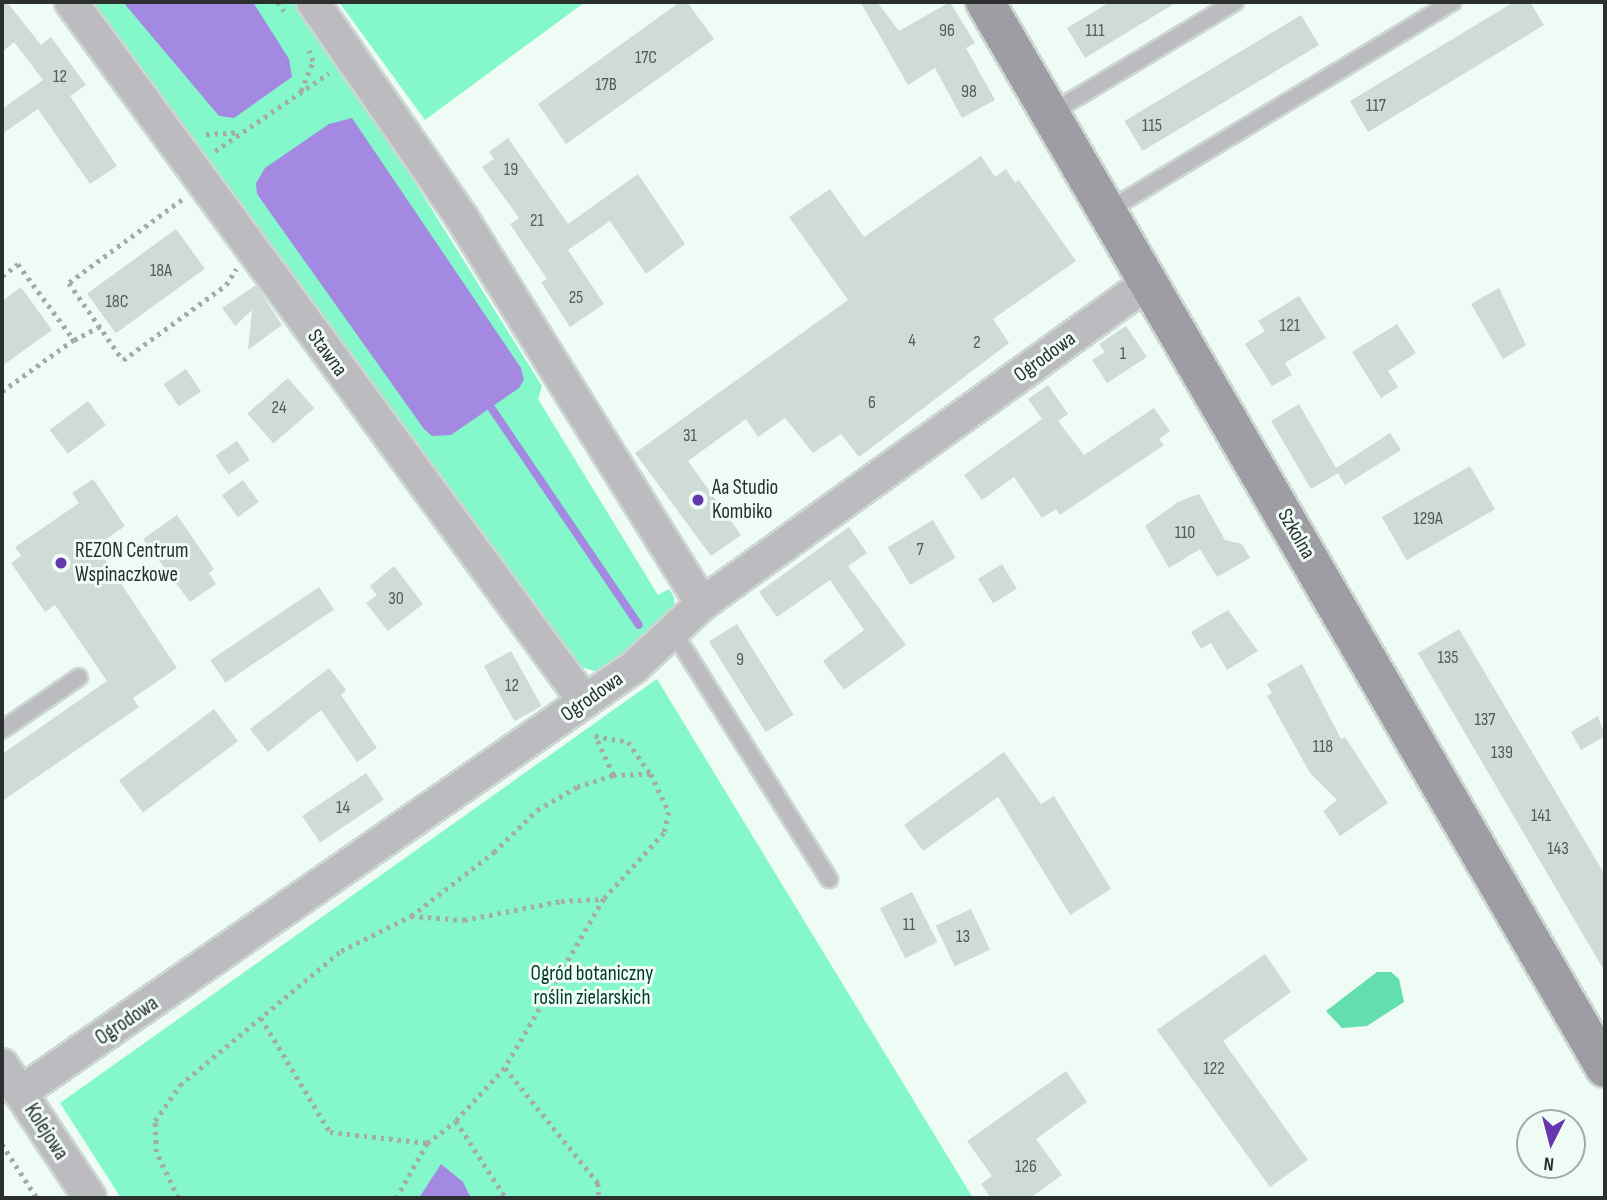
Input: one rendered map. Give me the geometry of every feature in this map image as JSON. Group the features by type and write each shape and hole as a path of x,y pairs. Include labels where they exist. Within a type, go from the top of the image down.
{"street":[{"name":"Stawna","path":"71,2 585,702"},
{"name":"Szkolna","path":"985,2 1109,210 1605,1068"},
{"path":"303,12 353,57 463,218 702,604"},
{"name":"Ogrodowa","path":"20,1093 585,702 674,633 702,604 1149,282"},
{"name":"Kolejowa","path":"2,1065 90,1198"}],"lane":[{"path":"1051,113 1235,2"},
{"path":"1109,210 1453,2"},
{"path":"674,633 829,879"},
{"path":"2,730 79,677"}],"path":[{"path":"278,2 303,12"},
{"path":"298,94 313,61 307,44"},
{"path":"245,263 230,274 226,285 123,360 69,283 197,176 240,132 353,57"},
{"path":"207,136 240,132"},
{"path":"2,276 18,264 74,340"},
{"path":"2,392 74,340 100,326"},
{"path":"396,1198 427,1143 456,1121 505,1068 604,898 664,833 669,812 651,774 628,741 595,736 613,775"},
{"path":"178,1198 156,1152 155,1121 180,1085 341,951 411,916 494,852 537,810 577,787 613,775 651,774"},
{"path":"411,916 464,920 561,901 604,898"},
{"path":"261,1018 330,1132 427,1143"},
{"path":"505,1068 598,1183 599,1198"},
{"path":"456,1121 506,1198"},
{"path":"2,1144 37,1198"}],"green space":[{"path":"86,2 294,2 381,128 542,386 538,399 658,595 669,589 674,597 674,605 655,628 597,672 569,663"},
{"path":"339,2 585,2 425,120"},
{"name":"Ogród botaniczny roślin zielarskich","path":"657,679 973,1198 121,1198 60,1103"},
{"path":"1377,972 1391,972 1399,979 1404,1002 1367,1026 1342,1028 1326,1011"}],"shaded area":[{"path":"123,2 253,2 289,59 292,77 234,118 219,116"},
{"path":"352,118 521,368 524,380 519,388 451,435 432,436 424,429 257,194 256,183 265,168 329,124"},
{"path":"441,1164 463,1182 471,1198 419,1198"}],"building":[{"path":"2,2 7,2 41,45 51,37 86,85 70,96 117,166 90,184 38,109 2,134 2,109 43,80 14,42 2,52"},
{"path":"680,2 687,2 714,39 566,144 538,104"},
{"path":"877,2 899,31 950,2 975,43 966,48 995,100 962,118 935,68 908,85 861,3"},
{"path":"1110,2 1177,2 1085,58 1067,28"},
{"path":"1514,2 1530,2 1544,25 1368,132 1350,101"},
{"path":"1301,15 1319,45 1142,151 1124,121"},
{"path":"508,138 568,224 638,174 685,244 646,274 610,221 568,250 604,304 570,327 541,282 547,279 510,224 519,218 482,167 494,159 489,152"},
{"path":"981,156 995,177 1006,169 1015,183 1019,180 1076,261 993,319 1009,343 859,457 841,434 813,453 785,418 758,437 746,419 688,461 741,535 711,556 635,453 848,300 789,217 830,189 864,237"},
{"path":"176,229 205,269 116,333 87,294"},
{"path":"256,285 282,325 248,350 252,310 235,326 222,308"},
{"path":"21,287 52,330 2,366 2,301"},
{"path":"1499,288 1526,345 1503,359 1471,304"},
{"path":"1299,296 1326,338 1285,363 1292,375 1272,386 1245,344 1265,331 1258,321"},
{"path":"1397,324 1416,353 1388,371 1398,387 1381,398 1352,352"},
{"path":"1126,326 1147,357 1107,383 1092,360 1105,352 1099,344"},
{"path":"186,369 201,391 179,406 164,384"},
{"path":"288,378 314,408 273,444 247,413"},
{"path":"1048,385 1068,414 1058,421 1084,455 1154,408 1170,431 1159,439 1164,445 1060,515 1056,509 1042,518 1014,477 982,500 964,475 1042,419 1028,399"},
{"path":"88,401 106,425 68,454 50,430"},
{"path":"1299,404 1336,468 1390,433 1401,450 1345,485 1338,473 1311,489 1271,421"},
{"path":"237,441 250,460 228,475 215,456"},
{"path":"1470,466 1495,509 1407,560 1382,517"},
{"path":"93,479 125,526 96,546 177,668 133,698 139,707 2,801 2,754 107,681 55,605 45,612 11,563 21,556 15,547 79,503 72,493"},
{"path":"243,480 259,502 238,517 222,495"},
{"path":"1199,494 1225,540 1242,544 1250,558 1217,577 1200,549 1169,568 1145,526 1178,502"},
{"path":"177,515 214,569 209,573 216,584 190,602 143,539"},
{"path":"933,520 956,558 910,585 888,547"},
{"path":"849,527 867,553 848,566 906,645 844,690 823,661 864,630 830,580 777,617 759,592"},
{"path":"1002,564 1017,589 993,603 978,578"},
{"path":"394,566 423,604 388,631 366,603 377,595 370,586"},
{"path":"319,587 334,609 225,683 210,660"},
{"path":"1228,610 1258,651 1227,670 1211,643 1201,649 1191,632"},
{"path":"737,624 794,715 766,732 709,641"},
{"path":"1459,629 1605,875 1605,972 1418,653"},
{"path":"511,651 542,706 514,721 484,666"},
{"path":"1302,664 1341,739 1345,737 1388,803 1340,836 1323,811 1337,800 1310,773 1267,696 1272,693 1267,684"},
{"path":"329,668 346,690 341,695 377,748 357,762 321,710 268,752 250,729"},
{"path":"214,709 238,741 143,813 119,781"},
{"path":"1598,716 1605,736 1581,750 1571,732"},
{"path":"1004,752 1041,804 1054,796 1111,889 1070,915 998,797 923,851 904,825"},
{"path":"366,773 384,800 320,843 302,816"},
{"path":"912,892 937,942 905,958 880,908"},
{"path":"971,909 990,950 955,966 936,925"},
{"path":"1265,954 1291,992 1223,1041 1308,1160 1270,1187 1157,1030"},
{"path":"1066,1071 1087,1102 1036,1139 1062,1175 1030,1198 991,1198 981,1184 992,1176 967,1141"}],"waterway":[{"path":"492,409 639,625"}],"place":[{"name":"Aa Studio Kombiko","path":"698,500"},
{"name":"REZON Centrum Wspinaczkowe","path":"61,563"}]}
